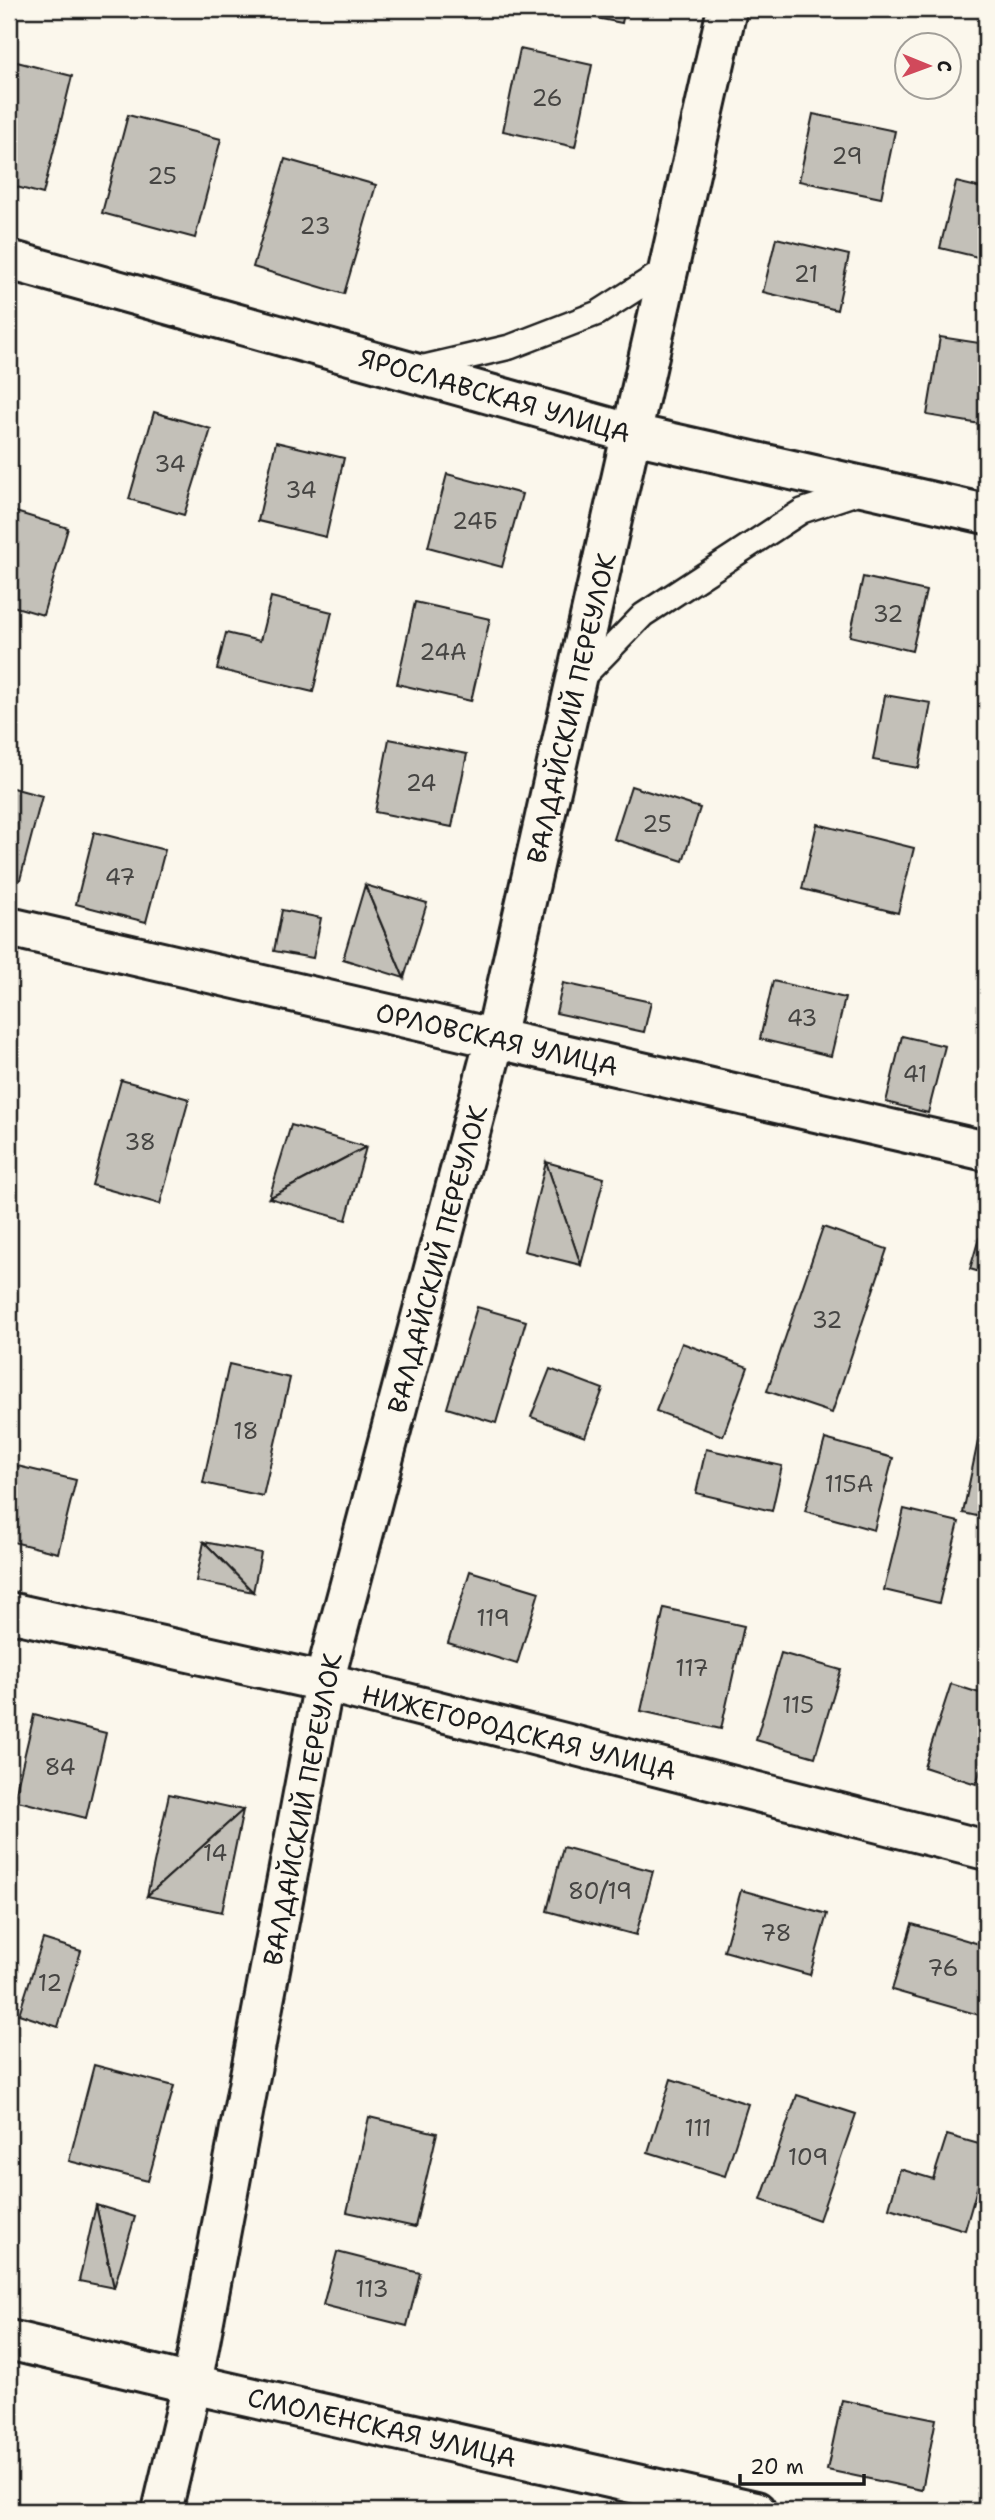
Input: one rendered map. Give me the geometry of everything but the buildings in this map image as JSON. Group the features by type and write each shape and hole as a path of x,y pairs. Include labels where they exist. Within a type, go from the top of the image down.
{"street":[{"name":"ВАЛДАЙСКИЙ ПЕРЕУЛОК","path":"162,2511 192,2384 324,1682 495,1039 727,9"},
{"name":"ЯРОСЛАВСКАЯ УЛИЦА","path":"9,260 633,434 986,514"},
{"name":"ОРЛОВСКАЯ УЛИЦА","path":"9,927 986,1151"},
{"name":"НИЖЕГОРОДСКАЯ УЛИЦА","path":"9,1612 324,1682 986,1850"},
{"name":"СМОЛЕНСКАЯ УЛИЦА","path":"9,2340 756,2511"}],"lane":[{"path":"408,371 510,347 598,313 670,267"},
{"path":"576,684 643,615 802,511 872,488"}]}
